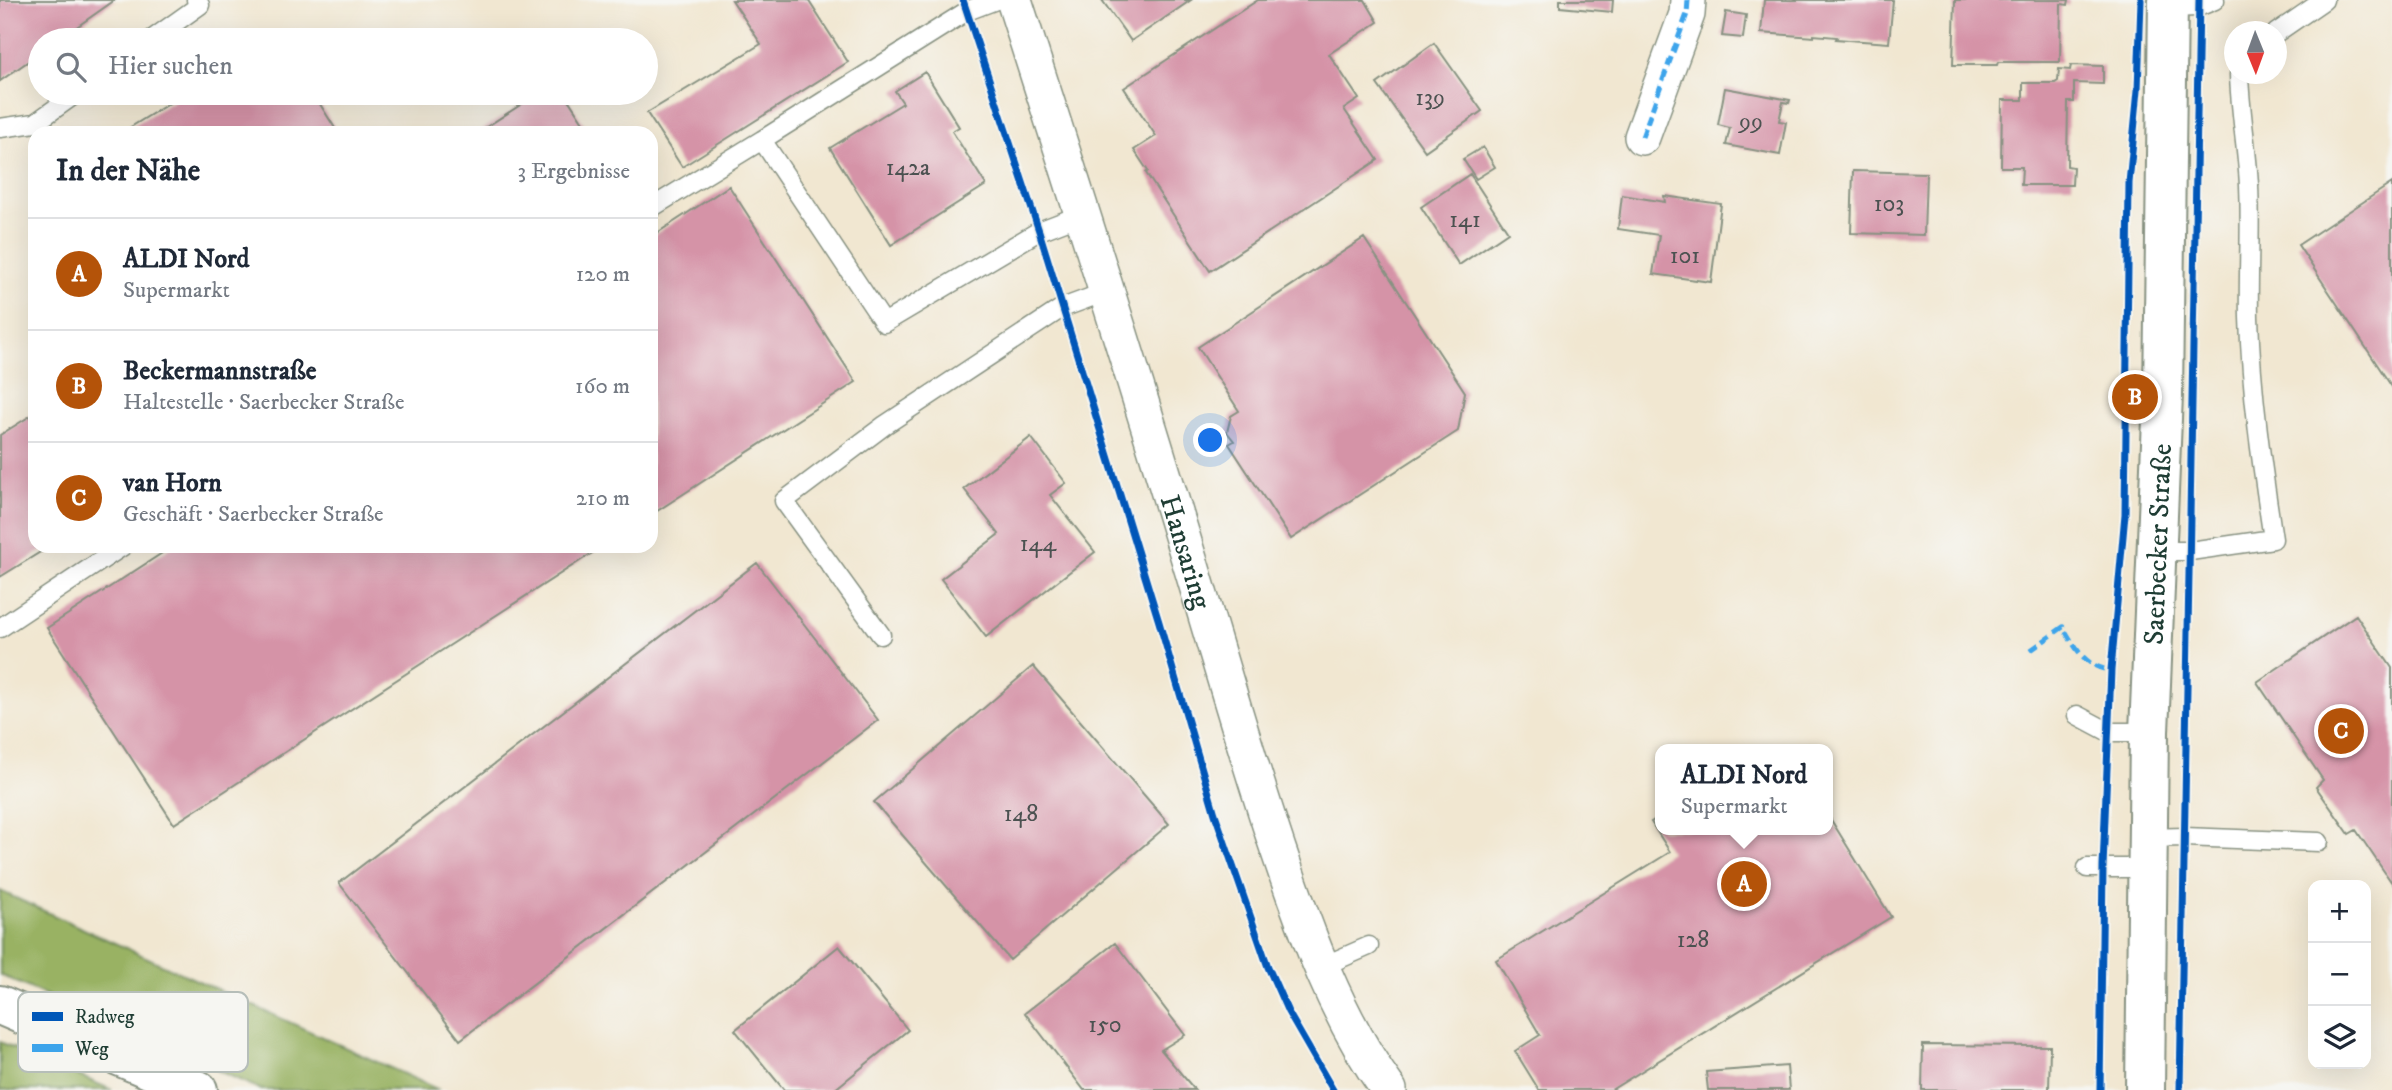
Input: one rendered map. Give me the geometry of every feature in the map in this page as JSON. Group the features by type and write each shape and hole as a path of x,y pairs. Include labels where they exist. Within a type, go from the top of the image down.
{"street":[{"name":"Hansaring","path":"1014,0 1108,291 1259,792 1293,894 1321,967 1357,1041 1390,1090"},
{"path":"1642,137 1687,14 1688,0"},
{"name":"Saerbecker Straße","path":"2145,1090 2149,732 2163,395 2168,4"},
{"path":"0,1006 18,1014"},
{"path":"156,1072 198,1090"}],"lane":[{"path":"167,28 200,5 196,0"},
{"path":"658,204 967,11 996,0"},
{"path":"2168,4 2199,7 2215,0"},
{"path":"2287,26 2324,0"},
{"path":"2157,551 2190,551 2273,539 2259,448 2253,377 2249,317 2249,186 2240,84"},
{"path":"0,128 35,123 60,105"},
{"path":"762,140 884,323 1039,231 1083,214"},
{"path":"881,635 784,501 885,425 1062,308 1108,291"},
{"path":"0,628 112,553"},
{"path":"2077,715 2109,733 2149,732"},
{"path":"2087,868 2148,853 2184,837 2319,842"},
{"path":"1321,967 1369,946"}],"green space":[{"path":"0,891 223,992 39,992 0,975"},
{"path":"248,1003 439,1090 262,1090 221,1072 248,1072"},
{"path":"0,1042 18,1050 18,1072 70,1072 112,1090 0,1090"}],"building":[{"path":"0,0 115,0 75,28 28,28 28,61 0,81"},
{"path":"732,0 808,0 848,62 682,167 658,126 647,113 761,44"},
{"path":"1102,0 1191,0 1131,41"},
{"path":"1258,0 1365,0 1378,22 1329,54 1359,99 1344,109 1378,160 1210,271 1134,150 1156,136 1124,88"},
{"path":"1560,0 1613,0 1612,12 1560,7"},
{"path":"1764,0 1893,0 1889,43 1814,35 1761,33"},
{"path":"1955,0 2069,0 2068,5 2061,4 2060,62 1953,65"},
{"path":"1726,12 1746,15 1743,38 1722,36"},
{"path":"1434,43 1482,111 1425,151 1377,84"},
{"path":"2071,65 2103,66 2103,84 2074,83 2074,102 2068,102 2067,166 2073,167 2072,185 2021,185 2022,167 2001,167 2002,100 2023,100 2023,83 2055,83 2058,81 2059,69 2070,70"},
{"path":"925,72 959,127 952,131 986,185 891,245 830,148 903,103 895,91"},
{"path":"1725,88 1790,100 1789,103 1783,102 1779,121 1786,122 1780,155 1726,145 1730,128 1718,125"},
{"path":"166,105 320,105 334,126 132,126"},
{"path":"520,105 572,105 585,126 488,126"},
{"path":"1483,147 1495,167 1476,179 1463,159"},
{"path":"1853,171 1926,173 1924,235 1851,233"},
{"path":"1470,174 1508,232 1459,265 1421,207"},
{"path":"2392,183 2392,387 2298,245"},
{"path":"729,186 856,382 658,510 658,232"},
{"path":"1622,195 1665,202 1664,196 1721,204 1711,282 1653,274 1659,235 1618,229"},
{"path":"1364,238 1465,392 1458,431 1291,539 1229,444 1234,441 1227,432 1231,416 1239,411 1198,347"},
{"path":"28,417 28,553 39,553 0,577 0,435"},
{"path":"1031,437 1066,483 1050,495 1095,552 986,637 941,579 999,534 964,489"},
{"path":"162,553 592,553 174,824 47,628"},
{"path":"757,563 878,720 460,1040 339,883"},
{"path":"2356,615 2392,668 2392,883 2356,830 2349,834 2316,787 2323,780 2257,682"},
{"path":"1033,666 1169,824 1010,960 874,802"},
{"path":"1833,823 1891,917 1611,1090 1539,1090 1515,1051 1540,1035 1496,960 1670,852 1659,835 1833,835"},
{"path":"1115,943 1185,1035 1161,1050 1195,1090 1084,1090 1025,1013"},
{"path":"839,946 908,1030 834,1090 784,1090 735,1030"},
{"path":"1923,1045 2050,1046 2049,1090 1922,1090"},
{"path":"1787,1066 1789,1090 1708,1090 1706,1072"}],"marked path":[{"path":"1642,137 1687,14 1688,0"},
{"path":"2031,650 2063,627 2088,661 2111,670"}],"cycle path":[{"path":"963,0 1039,231 1215,814 1268,967 1288,1012 1333,1090"},
{"path":"2100,1090 2103,867 2111,670 2125,514 2129,183 2138,90 2141,0"},
{"path":"2180,1090 2199,0"}],"place":[{"name":"Beckermannstraße","path":"2135,397"},
{"name":"van Horn","path":"2341,731"},
{"name":"ALDI Nord","path":"1744,884"}]}
